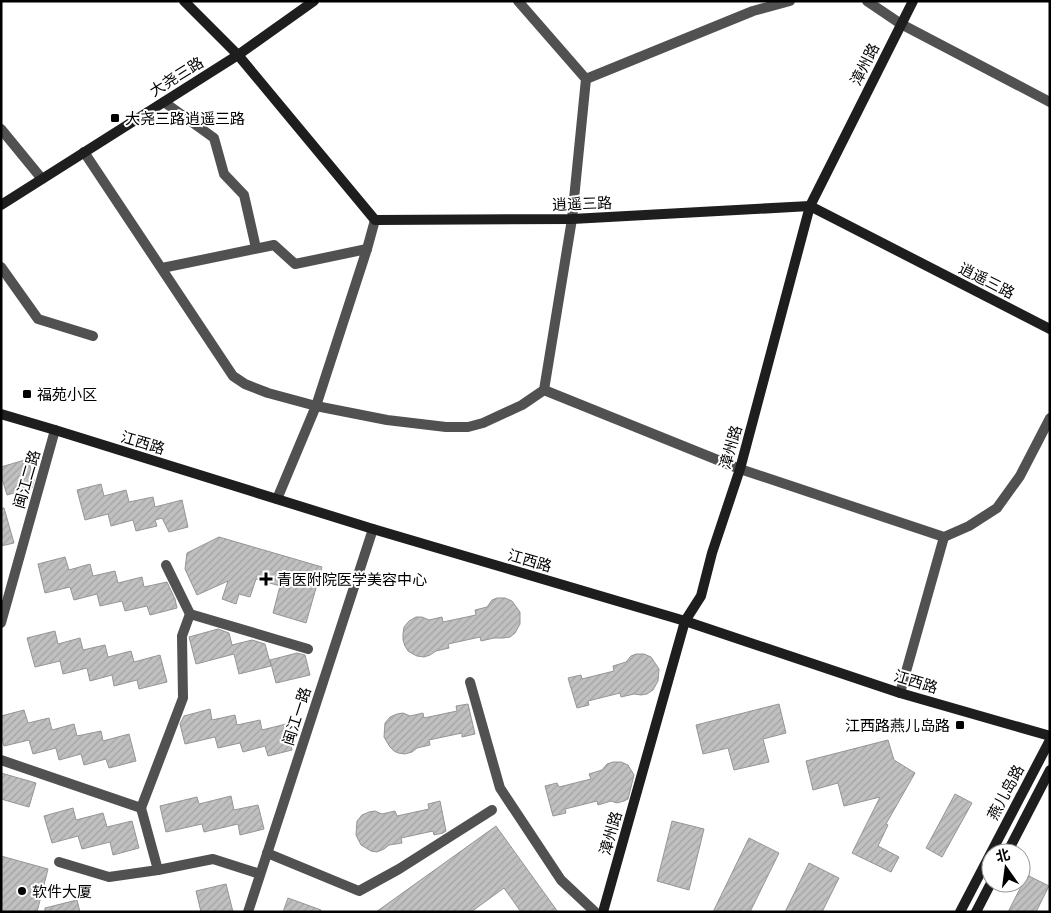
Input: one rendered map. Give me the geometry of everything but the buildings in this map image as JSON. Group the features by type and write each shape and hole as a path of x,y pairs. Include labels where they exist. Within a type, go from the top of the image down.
{"street":[{"path":"184,1 238,55 375,220 316,406 277,499"},
{"name":"大尧三路","path":"1,205 238,55 314,1"},
{"path":"84,152 233,376 245,384 268,393 316,406 387,420 446,427 468,427 483,423 522,405 544,390 572,219 586,79 518,1"},
{"path":"867,1 902,24 1050,102"},
{"name":"漳州路","path":"603,912 685,621 701,596 712,553 740,469 810,206 913,1"},
{"path":"586,79 754,11 784,2"},
{"path":"164,102 214,138 224,174 244,195 256,248"},
{"path":"1,129 42,179"},
{"name":"逍遥三路","path":"375,220 572,219 810,206 1050,329"},
{"path":"162,268 274,245 294,264 367,249"},
{"path":"1,268 38,320 93,336"},
{"path":"544,390 740,469 944,537 969,526 997,508 1020,476 1050,418"},
{"name":"江西路","path":"1,414 373,530 685,621 900,693 1050,738"},
{"name":"闽江二路","path":"1,623 55,430"},
{"name":"闽江一路","path":"248,912 373,530"},
{"path":"900,693 944,537"},
{"path":"158,870 141,808 183,698 182,636 190,614 166,565"},
{"path":"190,614 308,648"},
{"path":"470,682 500,788 561,880 595,912"},
{"name":"燕儿岛路","path":"960,912 1050,738"},
{"path":"1,760 141,808"},
{"name":"燕儿岛路","path":"1012,843 1050,770"},
{"path":"267,853 359,892 492,810"},
{"path":"59,862 109,877 213,859 260,874"},
{"path":"976,912 986,893"}],"place":[{"name":"大尧三路逍遥三路","path":"115,118"},
{"name":"福苑小区","path":"27,394"},
{"name":"青医附院医学美容中心","path":"266,579"},
{"name":"江西路燕儿岛路","path":"960,725"},
{"name":"软件大厦","path":"22,891"}]}
